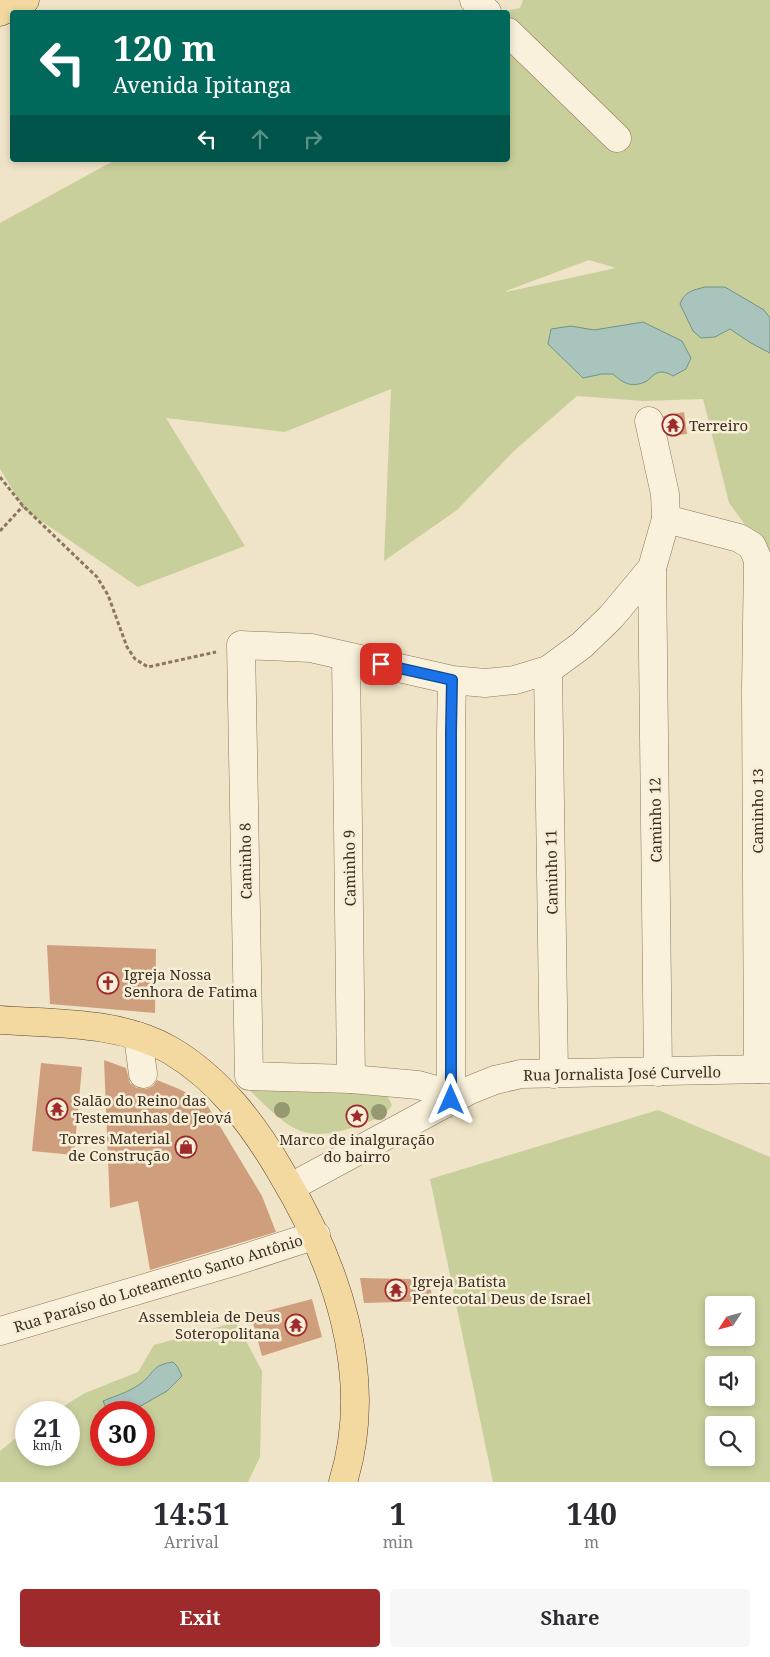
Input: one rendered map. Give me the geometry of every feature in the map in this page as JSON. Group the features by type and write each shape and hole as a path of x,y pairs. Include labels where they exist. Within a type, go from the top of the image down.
{"main road":[{"path":"0,12 25,0"},
{"path":"0,1020 97,1026 138,1036 169,1050 195,1067 222,1090 248,1121 290,1187 316,1235 331,1271 341,1304 350,1346 355,1384 355,1427 343,1482"}],"street":[{"path":"474,0 485,10"},
{"path":"510,34 617,138"},
{"path":"241,645 311,648 452,680 485,683 515,680 548,670 582,645 611,618 652,568 666,519 665,494 649,421"},
{"name":"Caminho 13","path":"666,519 739,538 752,546 758,560 757,642 764,1069"},
{"name":"Caminho 12","path":"652,568 658,1072"},
{"name":"Caminho 8","path":"241,645 249,1076 351,1079"},
{"name":"Caminho 9","path":"346,656 351,1079"},
{"name":"Caminho 11","path":"548,670 554,1074"},
{"path":"451,1100 452,680"},
{"path":"138,1036 143,1074"},
{"name":"Rua Jornalista José Curvello","path":"290,1187 451,1100 495,1080 521,1074 764,1069"},
{"path":"351,1079 418,1085 433,1089 451,1100"},
{"name":"Rua Paraíso do Loteamento Santo Antônio","path":"0,1331 236,1262 316,1235"}],"path":[{"path":"0,477 23,506 97,577 108,595 127,647 135,659 148,667 241,645"},
{"path":"0,530 23,506"}],"green space":[{"path":"523,0 770,0 770,559 729,503 703,399 643,401 577,396 514,451 457,510 384,561 391,389 285,432 166,418 245,546 138,587 25,510 0,469 0,223 111,162 510,162 510,10 520,8","holes":["589,260 616,268 506,292"]},
{"path":"243,1084 380,1092 388,1097 392,1105 374,1120 360,1125 322,1134 307,1133 283,1121"},
{"path":"658,1110 770,1157 770,1482 493,1482 430,1179"},
{"path":"236,1322 262,1371 260,1457 248,1482 0,1482 0,1451 15,1439 15,1466 80,1466 80,1401 72,1401 85,1393 138,1372 154,1345"}],"water":[{"path":"705,287 725,287 764,310 770,318 770,353 730,329 715,337 701,338 693,331 680,304 687,294"},
{"path":"643,322 682,341 691,358 686,369 673,376 665,372 659,372 645,382 636,385 624,382 613,374 583,378 548,344 551,329 571,326 594,330"},
{"path":"173,1362 182,1376 167,1391 149,1401 103,1401 122,1394 140,1384 157,1367"}],"building":[{"name":"Terreiro","path":"684,412 687,434 668,436 663,416"},
{"path":"47,945 156,949 155,1013 50,1004"},
{"path":"104,1060 126,1068 130,1083 137,1088 146,1089 153,1086 157,1080 206,1103 262,1196 276,1232 150,1270 138,1201 110,1208"},
{"name":"Salão do Reino das Testemunhas de Jeová","path":"41,1063 82,1067 74,1155 32,1151"},
{"name":"Igreja Batista Pentecotal Deus de Israel","path":"430,1277 432,1301 364,1303 360,1278 408,1279"},
{"path":"312,1299 322,1337 262,1356 251,1315"}],"place":[{"name":"Terreiro","path":"673,425"},
{"name":"Igreja Nossa Senhora de Fatima","path":"108,983"},
{"name":"Salão do Reino das Testemunhas de Jeová","path":"57,1109"},
{"name":"Marco de inalguração do bairro","path":"357,1116"},
{"name":"Torres Material de Construção","path":"186,1147"},
{"name":"Igreja Batista Pentecotal Deus de Israel","path":"396,1290"},
{"name":"Assembleia de Deus Soteropolitana","path":"296,1325"}],"route":[{"path":"381,664 452,680 451,1100"}]}
